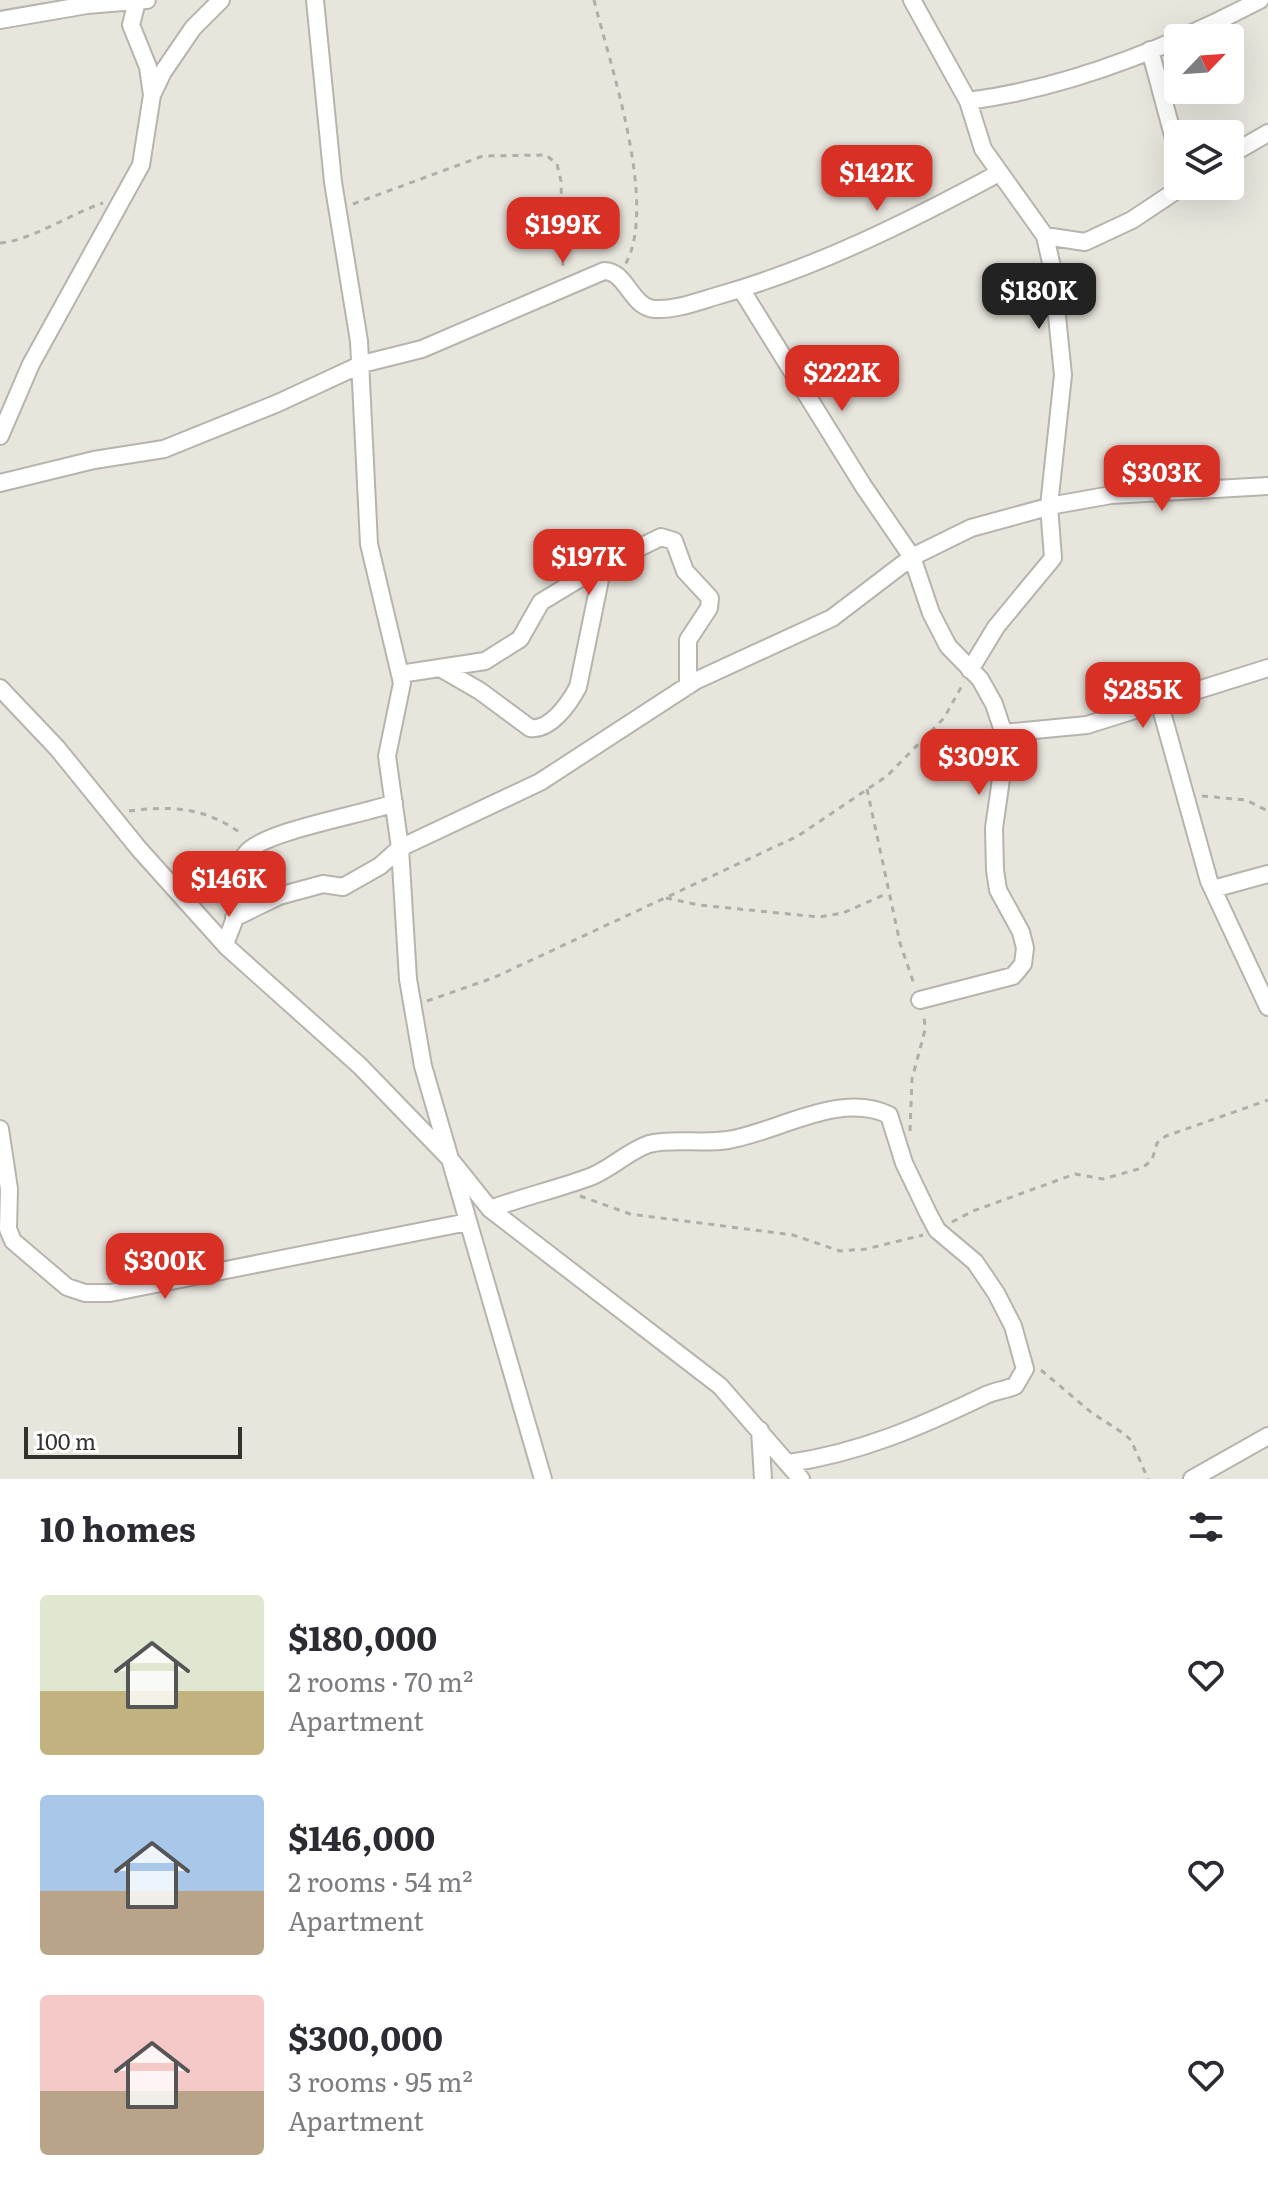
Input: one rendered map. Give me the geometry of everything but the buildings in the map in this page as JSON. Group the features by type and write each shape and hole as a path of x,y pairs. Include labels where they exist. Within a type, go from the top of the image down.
{"street":[{"path":"0,20 147,0"},
{"path":"1,432 31,364 61,315 121,197 141,165 152,95 163,72 193,28 221,0"},
{"path":"315,0 338,210 362,364 369,544 402,694 387,741 400,848 412,1005 423,1066 543,1479"},
{"path":"912,0 968,101 983,149 1045,236 1052,267 1063,375 1049,506 1053,558 996,627 970,670"},
{"path":"968,101 1033,89 1150,50 1260,0"},
{"path":"137,1 131,25 148,67 152,95"},
{"path":"1150,50 1169,120"},
{"path":"1244,147 1268,133"},
{"path":"0,483 94,460 164,449 278,403 362,364 422,349 604,271 618,277 636,301 652,309 670,309 741,289 910,221 999,173"},
{"path":"1045,236 1085,242 1132,220 1164,199"},
{"path":"741,289 864,487 912,557 931,613 948,646 987,688 1003,733 1004,758 994,828 995,870 998,890 1024,940 1023,964 1013,976 920,1000"},
{"path":"234,918 279,896 316,886 343,887 380,866 400,848 524,791 688,686 832,618 912,557 971,528 1049,506 1111,495 1268,486"},
{"path":"400,674 485,661 506,650 520,639 541,602 656,538 674,541 685,571 707,594 711,603 688,640 688,686"},
{"path":"442,669 490,697 530,728 544,726 571,700 578,687 603,565"},
{"path":"1003,733 1070,728 1160,705 1268,668"},
{"path":"0,688 57,748 109,813 225,944 360,1066 450,1159 490,1209 720,1386 801,1479"},
{"path":"1160,705 1182,794 1213,889 1268,1007"},
{"path":"225,944 241,892 245,856 256,845 394,803"},
{"path":"1213,889 1268,874"},
{"path":"490,1209 592,1177 653,1143 667,1141 696,1145 732,1140 833,1111 870,1109 889,1115 894,1122 904,1163 937,1230 975,1262 1013,1326 1023,1355 1022,1376 1008,1389 874,1444 834,1456 789,1463"},
{"path":"0,1129 9,1189 10,1236 28,1257 75,1291 110,1293 468,1222"},
{"path":"760,1430 763,1479"},
{"path":"1192,1479 1268,1436"}],"path":[{"path":"594,0 625,120 636,199 634,250 618,277"},
{"path":"338,210 483,156 546,155 557,164 561,181 564,287"},
{"path":"0,243 25,238 61,218 121,197"},
{"path":"412,1005 493,978 666,898 696,880 798,836 887,776 944,718 970,670"},
{"path":"867,789 900,943 920,1000 925,1030 912,1079 910,1133"},
{"path":"1182,794 1246,800 1268,811"},
{"path":"109,813 174,807 194,811 217,817 256,845"},
{"path":"666,898 699,905 819,917 843,913 890,892"},
{"path":"557,1187 630,1214 793,1235 840,1251 866,1249 937,1230 973,1211 1068,1176 1103,1179 1142,1168 1152,1160 1157,1143 1166,1136 1268,1100"},
{"path":"1023,1355 1092,1413 1131,1440 1148,1479"}]}
